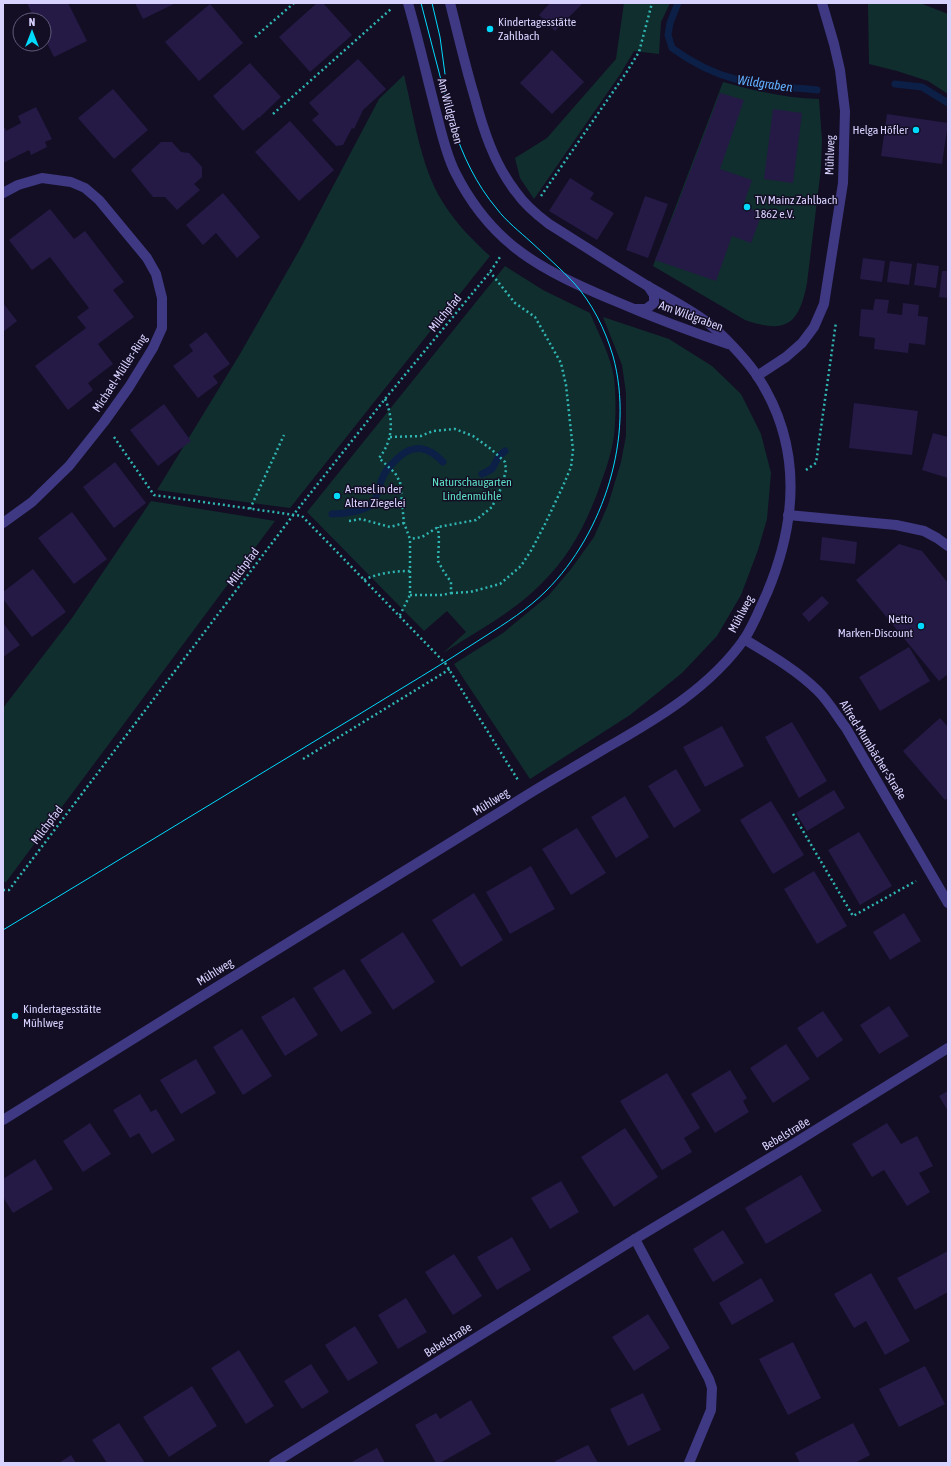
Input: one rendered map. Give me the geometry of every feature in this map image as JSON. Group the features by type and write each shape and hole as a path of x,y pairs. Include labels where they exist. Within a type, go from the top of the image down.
{"street":[{"name":"Am Wildgraben","path":"408,3 446,148 455,171 480,214 497,233 531,260 553,273 634,309 692,332 730,344"},
{"name":"Am Wildgraben","path":"450,3 467,71 490,148 516,192 531,210 549,224 706,322 730,344"},
{"name":"Mühlweg","path":"757,376 786,357 802,343 814,327 824,304 842,183 845,111 840,70 822,3"},
{"name":"Michael-Müller-Ring","path":"3,193 18,185 42,178 71,182 85,188 99,200 146,258 156,274 162,298 162,328 153,348 129,387 104,422 69,466 32,502 3,523"},
{"path":"634,309 646,309 654,303 654,295 647,286"},
{"name":"Mühlweg","path":"3,1120 528,794 646,725 695,691 722,665 744,639 754,622 779,561 788,515 791,481 788,454 782,427 757,376 743,357 730,344"},
{"path":"788,515 896,524 924,531 948,546"},
{"name":"Alfred-Mumbächer-Straße","path":"744,639 794,672 817,690 832,707 850,735 948,903"},
{"name":"Bebelstraße","path":"274,1463 948,1048"},
{"path":"636,1239 709,1379 712,1388 711,1410 689,1463"}],"path":[{"path":"255,37 294,3"},
{"path":"537,201 639,52 652,3"},
{"path":"273,114 392,8"},
{"name":"Milchpfad","path":"3,890 9,890 294,514 385,399 490,272 501,255"},
{"path":"410,595 442,595 470,592 500,584 521,566 532,549 563,486 570,467 573,450 566,385 561,363 535,317 515,302 490,272"},
{"path":"791,481 816,463 837,320"},
{"path":"385,399 390,409 390,437 386,450 379,458 395,473 400,482 404,523 410,539 410,595 399,617"},
{"path":"390,437 421,436 433,431 455,429 473,436 491,449 505,462 506,470 502,486 492,507 476,520 438,526 422,537 410,539"},
{"path":"250,509 284,435"},
{"path":"114,437 154,495 302,516 450,669 522,785"},
{"path":"349,521 361,519 390,527 404,523"},
{"path":"438,526 438,561 451,582 451,593"},
{"path":"364,580 371,576 399,571 410,572"},
{"path":"303,759 450,669"},
{"path":"793,814 853,916 931,873"}],"green space":[{"path":"624,3 670,3 661,22 659,54 634,51 621,73 534,199 520,178 515,158 547,138 616,59"},
{"path":"868,3 920,3 948,14 948,94 928,81 869,64"},
{"path":"404,75 418,140 434,187 447,209 458,223 490,256 290,508 157,490 240,354 300,249 379,99"},
{"name":"TV Mainz Zahlbach 1862 e.V.","path":"723,82 771,94 819,99 822,140 821,168 807,283 804,297 795,317 781,326 759,324 745,320 653,266"},
{"name":"Naturschaugarten Lindenmühle","path":"505,266 543,290 590,313 607,353 614,378 614,436 607,467 586,520 571,547 553,572 520,603 495,621 443,653 466,632 447,611 424,631 307,512"},
{"path":"603,317 669,339 712,366 741,394 761,434 771,473 767,519 758,550 741,595 717,636 682,673 630,715 530,779 454,664 503,633 549,595 571,569 594,537 608,505 621,462 626,436 626,393 622,365"},
{"path":"151,501 275,521 6,882 3,882 3,708 72,618"}],"building":[{"path":"27,3 68,3 87,41 54,57 52,52 52,12 31,12"},
{"path":"135,3 176,3 143,19"},
{"path":"317,3 323,3 352,35 310,72 279,37"},
{"path":"550,3 583,3 555,31 539,15"},
{"path":"210,4 243,43 199,81 165,42"},
{"path":"552,50 584,82 552,114 520,83"},
{"path":"358,59 386,89 363,110 354,129 352,128 343,145 336,146 312,120 319,114 309,103"},
{"path":"250,63 281,97 243,131 213,96"},
{"path":"113,89 148,130 114,159 78,118"},
{"path":"720,93 744,100 720,169 752,180 743,206 762,213 751,243 732,236 716,281 655,260"},
{"path":"36,107 52,139 45,142 47,147 31,155 29,150 3,163 3,129 5,128 6,131 21,123 18,116"},
{"path":"773,109 802,113 793,183 764,179"},
{"path":"887,114 948,123 942,164 881,156"},
{"path":"290,121 334,170 299,201 255,152"},
{"path":"161,142 172,142 181,152 189,153 202,167 202,177 194,184 200,190 177,210 165,197 153,197 131,170"},
{"path":"570,178 594,193 590,199 614,213 597,240 549,211"},
{"path":"223,193 260,237 237,258 216,233 203,245 186,225"},
{"path":"645,196 668,204 648,258 626,250"},
{"path":"50,209 74,239 85,231 124,282 113,290 134,317 98,344 113,364 88,383 93,390 68,410 35,366 86,328 77,317 89,308 50,257 32,270 9,240"},
{"path":"863,258 885,261 882,282 860,279"},
{"path":"890,261 912,264 909,285 887,282"},
{"path":"917,263 939,266 936,288 914,285"},
{"path":"942,271 948,271 948,298 939,297"},
{"path":"875,299 889,300 887,313 902,315 903,303 919,305 918,316 928,317 925,345 909,343 908,353 874,349 875,338 859,336 861,309 873,310"},
{"path":"3,303 17,321 3,332"},
{"path":"206,332 230,364 213,376 218,383 198,398 173,366 193,351 189,345"},
{"path":"854,403 918,411 912,455 849,448"},
{"path":"164,404 191,441 158,466 130,430"},
{"path":"933,433 948,437 948,478 922,470"},
{"path":"115,462 146,503 114,528 83,487"},
{"path":"72,512 107,559 74,584 38,538"},
{"path":"822,537 857,542 855,564 820,560"},
{"name":"Netto Marken-Discount","path":"899,544 922,551 948,583 948,674 939,681 856,580"},
{"path":"33,569 66,612 32,637 3,599 3,592"},
{"path":"822,596 829,603 809,622 802,614"},
{"path":"3,623 20,645 3,657"},
{"path":"909,647 930,681 880,711 859,677"},
{"path":"940,718 948,727 948,798 945,800 903,751"},
{"path":"792,722 827,781 799,798 765,737"},
{"path":"722,726 744,766 705,787 683,747"},
{"path":"676,769 701,811 674,828 648,786"},
{"path":"834,790 845,808 807,831 796,813"},
{"path":"625,796 649,837 616,858 591,817"},
{"path":"771,801 804,855 773,874 740,820"},
{"path":"577,828 606,873 571,895 542,849"},
{"path":"859,832 892,886 860,905 828,850"},
{"path":"531,866 555,909 510,934 486,892"},
{"path":"814,871 847,926 817,944 784,889"},
{"path":"474,893 503,940 461,967 432,920"},
{"path":"904,913 921,941 890,960 873,932"},
{"path":"403,932 435,982 393,1010 360,960"},
{"path":"344,969 372,1013 341,1032 313,988"},
{"path":"294,997 318,1035 285,1056 261,1017"},
{"path":"889,1006 909,1036 879,1054 860,1025"},
{"path":"823,1011 843,1040 817,1058 797,1028"},
{"path":"242,1029 272,1076 243,1095 213,1047"},
{"path":"786,1044 810,1079 773,1103 750,1068"},
{"path":"196,1059 216,1093 181,1114 160,1080"},
{"path":"730,1070 747,1098 743,1101 749,1112 715,1133 691,1094"},
{"path":"667,1073 700,1128 684,1138 692,1152 662,1170 620,1101"},
{"path":"948,1091 948,1111 939,1096"},
{"path":"140,1094 151,1112 156,1109 175,1140 152,1154 139,1133 130,1138 113,1110"},
{"path":"90,1123 111,1154 83,1172 63,1141"},
{"path":"887,1123 901,1144 917,1136 933,1166 919,1173 930,1192 907,1206 884,1170 872,1177 852,1144"},
{"path":"625,1128 658,1177 614,1207 581,1157"},
{"path":"35,1159 53,1189 13,1213 3,1197 3,1179"},
{"path":"801,1175 822,1211 766,1244 745,1208"},
{"path":"561,1181 579,1212 550,1229 531,1198"},
{"path":"723,1230 744,1263 713,1282 693,1249"},
{"path":"512,1237 531,1270 497,1290 477,1257"},
{"path":"948,1251 948,1292 915,1310 897,1278"},
{"path":"454,1254 482,1296 453,1315 425,1272"},
{"path":"871,1273 910,1341 885,1355 866,1321 854,1328 834,1294"},
{"path":"761,1278 774,1301 732,1325 719,1303"},
{"path":"406,1298 427,1332 398,1349 378,1315"},
{"path":"648,1314 670,1348 634,1371 612,1337"},
{"path":"355,1326 378,1363 348,1381 325,1345"},
{"path":"793,1342 821,1398 788,1415 759,1359"},
{"path":"239,1350 274,1406 246,1424 211,1368"},
{"path":"311,1364 329,1392 302,1409 284,1381"},
{"path":"925,1366 945,1404 899,1427 879,1389"},
{"path":"192,1386 217,1426 169,1457 143,1417"},
{"path":"643,1393 661,1430 628,1446 610,1409"},
{"path":"471,1400 491,1434 440,1463 436,1463 415,1425 436,1413 440,1419"},
{"path":"119,1423 145,1463 107,1463 92,1440"},
{"path":"853,1423 870,1455 855,1463 800,1463 795,1453"},
{"path":"588,1445 598,1463 556,1463 555,1461"},
{"path":"377,1448 385,1463 350,1463"},
{"path":"71,1455 76,1463 59,1463"}],"waterway":[{"name":"Wildgraben","path":"678,3 670,23 668,35 672,48 687,58 718,74 745,82 817,90"},
{"name":"Wildgraben","path":"895,84 922,87 948,103"},
{"path":"332,514 347,513 371,505 375,500 387,469 404,453 410,450 427,450 443,462"},
{"path":"482,474 492,469 499,456 505,451"}],"tram line":[{"path":"3,930 437,667 516,616 546,591 566,568 584,541 598,512 610,482 617,450 620,418 619,387 610,346 602,326 581,291 558,267 505,218 476,180 461,148 453,126 421,3"},
{"path":"432,3 440,37 445,74"}],"place":[{"name":"Kindertagesstätte Zahlbach","path":"490,29"},
{"name":"Helga Höfler","path":"916,130"},
{"name":"TV Mainz Zahlbach 1862 e.V.","path":"747,207"},
{"name":"A-msel in der Alten Ziegelei","path":"337,496"},
{"name":"Netto Marken-Discount","path":"921,626"},
{"name":"Kindertagesstätte Mühlweg","path":"15,1016"}]}
